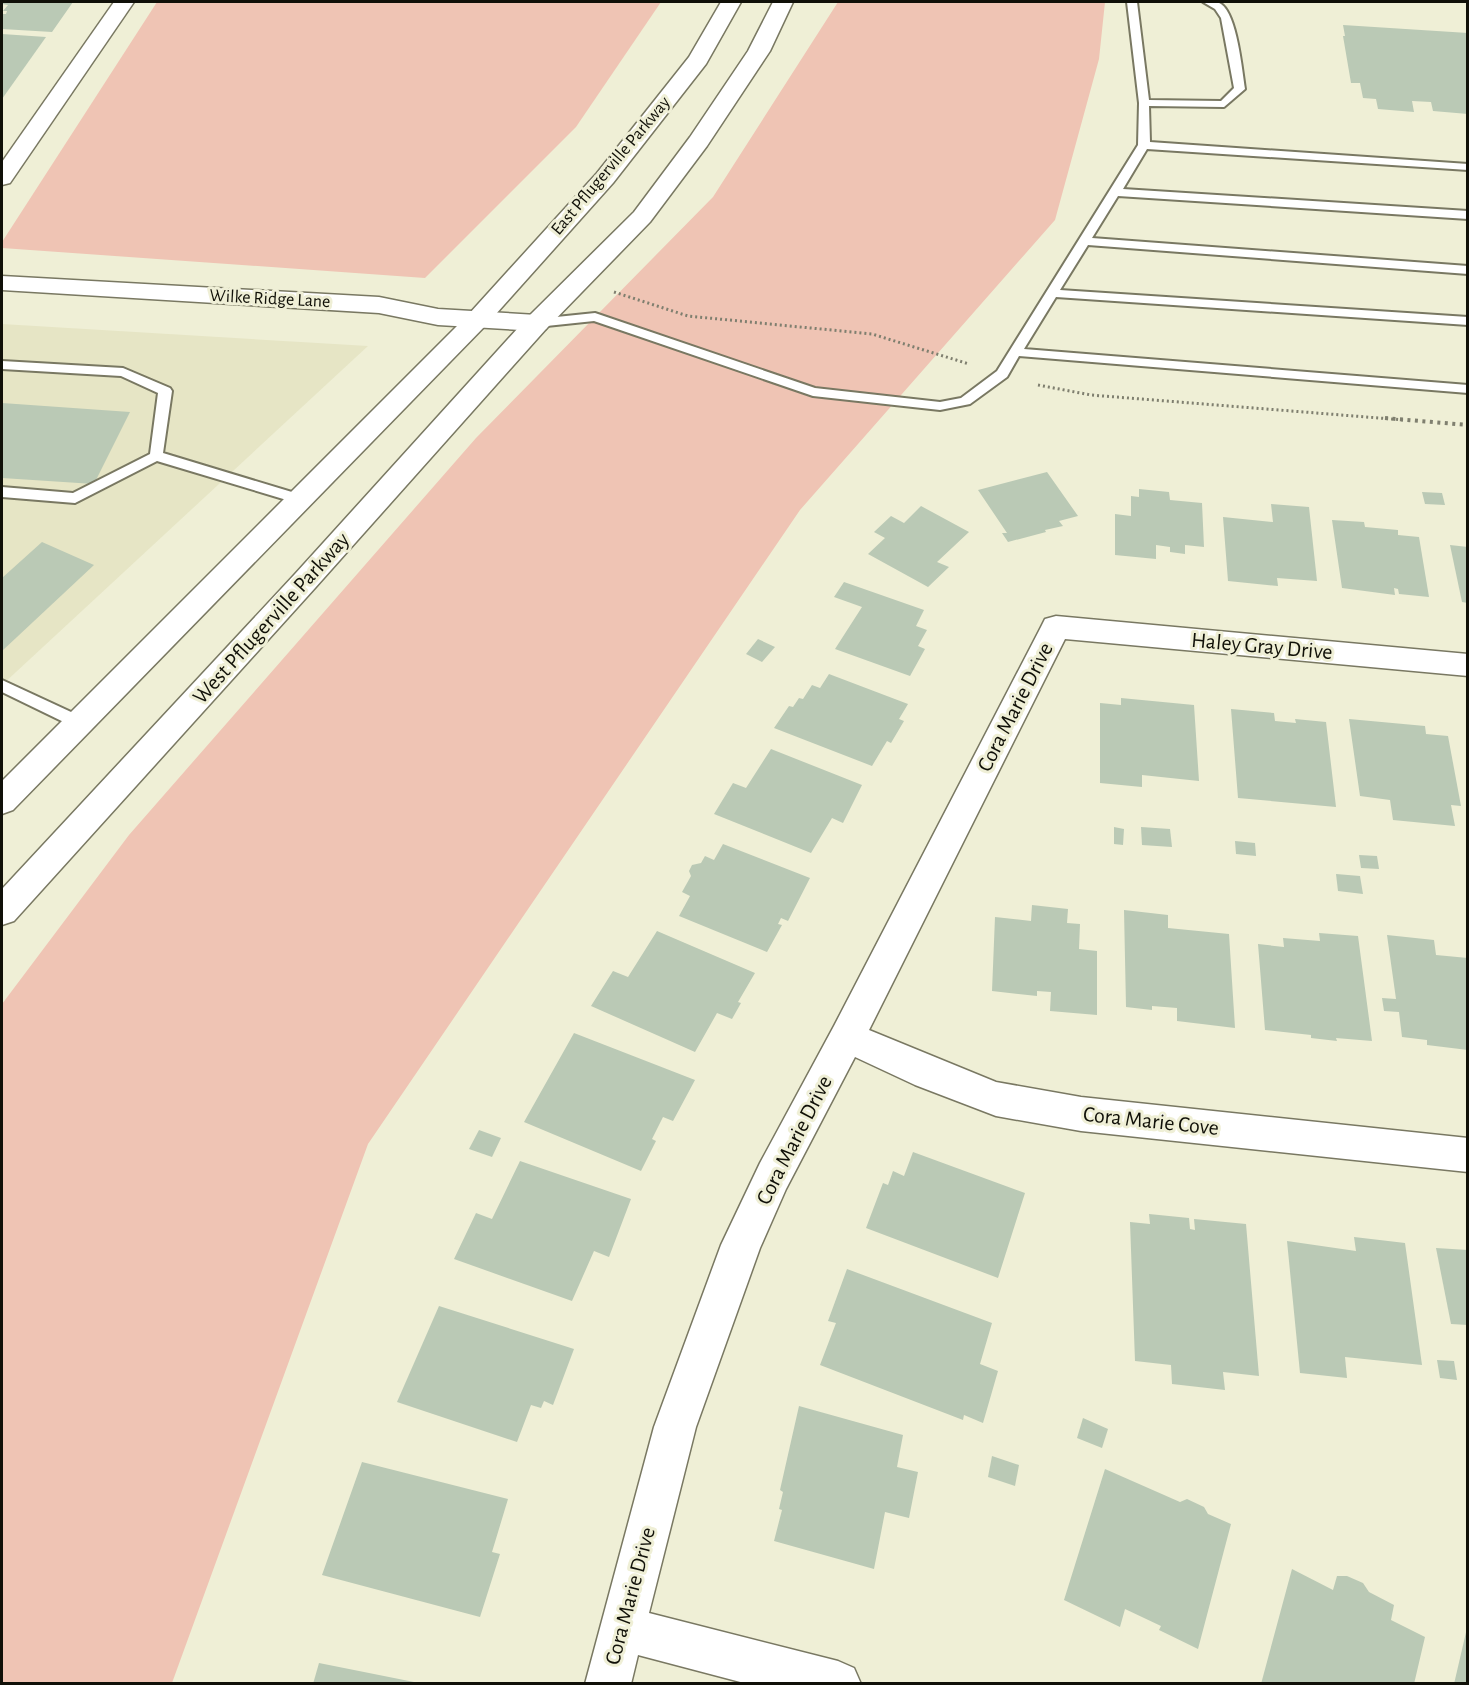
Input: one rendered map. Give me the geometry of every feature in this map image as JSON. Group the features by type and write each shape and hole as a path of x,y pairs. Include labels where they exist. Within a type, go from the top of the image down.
{"main road":[{"path":"2,178 23,132 124,2"},
{"name":"East Pflugerville Parkway","path":"478,319 605,178 698,59 730,2"},
{"path":"537,323 642,217 699,141 759,51 783,2"},
{"name":"Wilke Ridge Lane","path":"2,283 379,305 438,317 537,323"},
{"path":"2,801 478,319"},
{"name":"West Pflugerville Parkway","path":"2,911 305,581 537,323"},
{"name":"Haley Gray Drive","path":"1056,627 1467,665"},
{"name":"Cora Marie Drive","path":"608,1683 675,1427 741,1245 773,1176 847,1037 1056,627"},
{"name":"Cora Marie Cove","path":"847,1037 928,1074 996,1100 1081,1114 1467,1155"},
{"path":"621,1628 838,1683"}],"lane":[{"path":"537,323 595,317 813,392 940,406 965,401 1002,374 1144,145 1144,103 1132,2"},
{"path":"1144,103 1224,104 1240,89 1226,18 1219,7 1208,2"},
{"path":"1144,145 1467,167"},
{"path":"1115,192 1467,214"},
{"path":"1085,241 1467,270"},
{"path":"1053,292 1467,321"},
{"path":"1016,352 1467,389"},
{"path":"2,365 123,372 165,391 156,456"},
{"path":"2,492 75,498 156,456 300,499"},
{"path":"2,686 78,722"}],"path":[{"path":"606,290 688,316 872,334 979,367"},
{"path":"1038,385 1091,395 1467,425"}],"shaded area":[{"path":"157,2 661,2 576,127 425,278 2,248 2,242"},
{"path":"838,2 1105,2 1099,59 1055,220 800,510 368,1144 172,1683 2,1683 2,1004 129,835 476,438 713,197"},
{"path":"2,324 368,346 2,685"}],"building":[{"path":"2,2 73,2 52,32 2,29 2,14 6,14 7,11 3,11 8,5"},
{"path":"1343,25 1468,33 1468,114 1433,111 1431,102 1412,101 1414,112 1378,109 1376,99 1363,98 1360,83 1351,83"},
{"path":"2,34 46,37 2,99"},
{"path":"2,403 130,412 94,484 2,478"},
{"path":"1047,472 1078,516 1059,521 1063,526 1008,542 1002,533 1007,533 978,490"},
{"path":"1139,489 1169,492 1170,500 1202,503 1204,547 1185,545 1185,554 1170,552 1170,547 1156,545 1156,559 1115,555 1115,514 1131,516 1131,496 1139,497"},
{"path":"1422,492 1442,493 1445,505 1425,504"},
{"path":"1271,504 1309,507 1317,581 1277,578 1278,586 1228,581 1223,517 1273,522"},
{"path":"921,506 969,532 937,562 949,567 928,587 868,554 885,538 874,532 891,516 904,523"},
{"path":"1332,520 1364,522 1365,527 1398,530 1398,535 1419,537 1429,597 1399,594 1398,589 1394,588 1395,595 1342,588"},
{"path":"42,542 94,565 2,651 2,578"},
{"path":"1450,545 1468,547 1468,603 1462,602"},
{"path":"844,582 924,610 916,626 927,630 918,646 925,649 910,676 835,649 862,607 834,597"},
{"path":"758,639 775,647 762,662 746,654"},
{"path":"829,674 908,704 899,719 904,721 891,743 887,741 872,766 774,728 789,706 793,707 799,698 803,699 812,685 820,688"},
{"path":"1121,698 1194,705 1199,781 1142,775 1142,787 1100,783 1100,703 1121,705"},
{"path":"1231,709 1274,713 1275,721 1296,723 1295,719 1326,722 1336,807 1238,798"},
{"path":"1349,719 1425,726 1426,734 1448,736 1461,806 1451,805 1455,826 1393,820 1390,800 1360,796"},
{"path":"771,749 862,785 843,823 832,818 811,853 714,814 733,783 746,788"},
{"path":"1114,827 1124,829 1123,845 1114,844"},
{"path":"1141,827 1170,829 1172,847 1142,845"},
{"path":"1235,841 1255,843 1256,856 1236,854"},
{"path":"723,844 810,878 788,921 781,918 778,924 782,925 767,952 679,916 690,896 682,892 691,876 689,871 692,865 701,863 705,856 714,860"},
{"path":"1359,855 1377,856 1379,869 1361,868"},
{"path":"1336,874 1360,876 1363,894 1338,891"},
{"path":"1032,905 1068,909 1067,923 1080,924 1079,949 1097,951 1097,1015 1050,1011 1051,992 1037,991 1037,996 992,991 995,917 1031,921"},
{"path":"1124,910 1168,915 1168,928 1229,934 1235,1028 1177,1021 1177,1008 1152,1006 1152,1010 1126,1007"},
{"path":"657,931 755,973 738,1002 741,1003 732,1019 717,1013 695,1052 591,1006 613,971 628,977"},
{"path":"1319,933 1358,936 1372,1041 1336,1038 1337,1041 1311,1038 1311,1035 1265,1030 1258,944 1284,947 1283,938 1320,941"},
{"path":"1387,935 1434,940 1436,955 1468,958 1468,1050 1427,1045 1427,1040 1402,1037 1399,1012 1384,1011 1382,998 1396,999"},
{"path":"574,1033 695,1080 673,1121 663,1117 652,1139 656,1141 641,1171 524,1122"},
{"path":"479,1130 501,1138 492,1157 469,1149"},
{"path":"913,1152 1025,1193 998,1278 866,1228 883,1183 888,1185 893,1171 904,1176"},
{"path":"520,1161 631,1199 609,1257 594,1251 572,1301 454,1259 476,1213 492,1219"},
{"path":"1149,1214 1189,1218 1190,1229 1195,1230 1194,1219 1246,1224 1259,1376 1223,1372 1225,1390 1172,1384 1171,1365 1135,1361 1130,1222 1150,1224"},
{"path":"1354,1237 1405,1243 1422,1365 1345,1357 1347,1378 1300,1373 1287,1241 1356,1251"},
{"path":"1436,1248 1468,1250 1468,1325 1451,1324"},
{"path":"847,1269 992,1323 980,1364 998,1371 983,1423 964,1415 963,1420 820,1365 836,1323 828,1321"},
{"path":"439,1306 574,1349 553,1405 544,1401 541,1408 531,1405 517,1442 397,1402"},
{"path":"1437,1360 1454,1361 1457,1380 1440,1378"},
{"path":"799,1406 903,1435 897,1467 918,1472 909,1518 885,1512 874,1569 774,1541 782,1510 779,1509 783,1492 780,1490"},
{"path":"1083,1418 1108,1429 1102,1448 1077,1438"},
{"path":"992,1456 1019,1465 1015,1486 988,1477"},
{"path":"362,1462 508,1499 492,1552 500,1554 480,1617 322,1575"},
{"path":"1105,1469 1180,1502 1187,1499 1204,1507 1208,1514 1231,1524 1198,1649 1159,1630 1161,1626 1125,1609 1120,1627 1064,1600"},
{"path":"1292,1569 1333,1590 1337,1576 1347,1576 1363,1583 1369,1592 1394,1605 1391,1620 1425,1637 1414,1684 1261,1684"},
{"path":"1467,1628 1468,1684 1454,1684"},
{"path":"319,1663 414,1682 414,1684 313,1684"}]}
